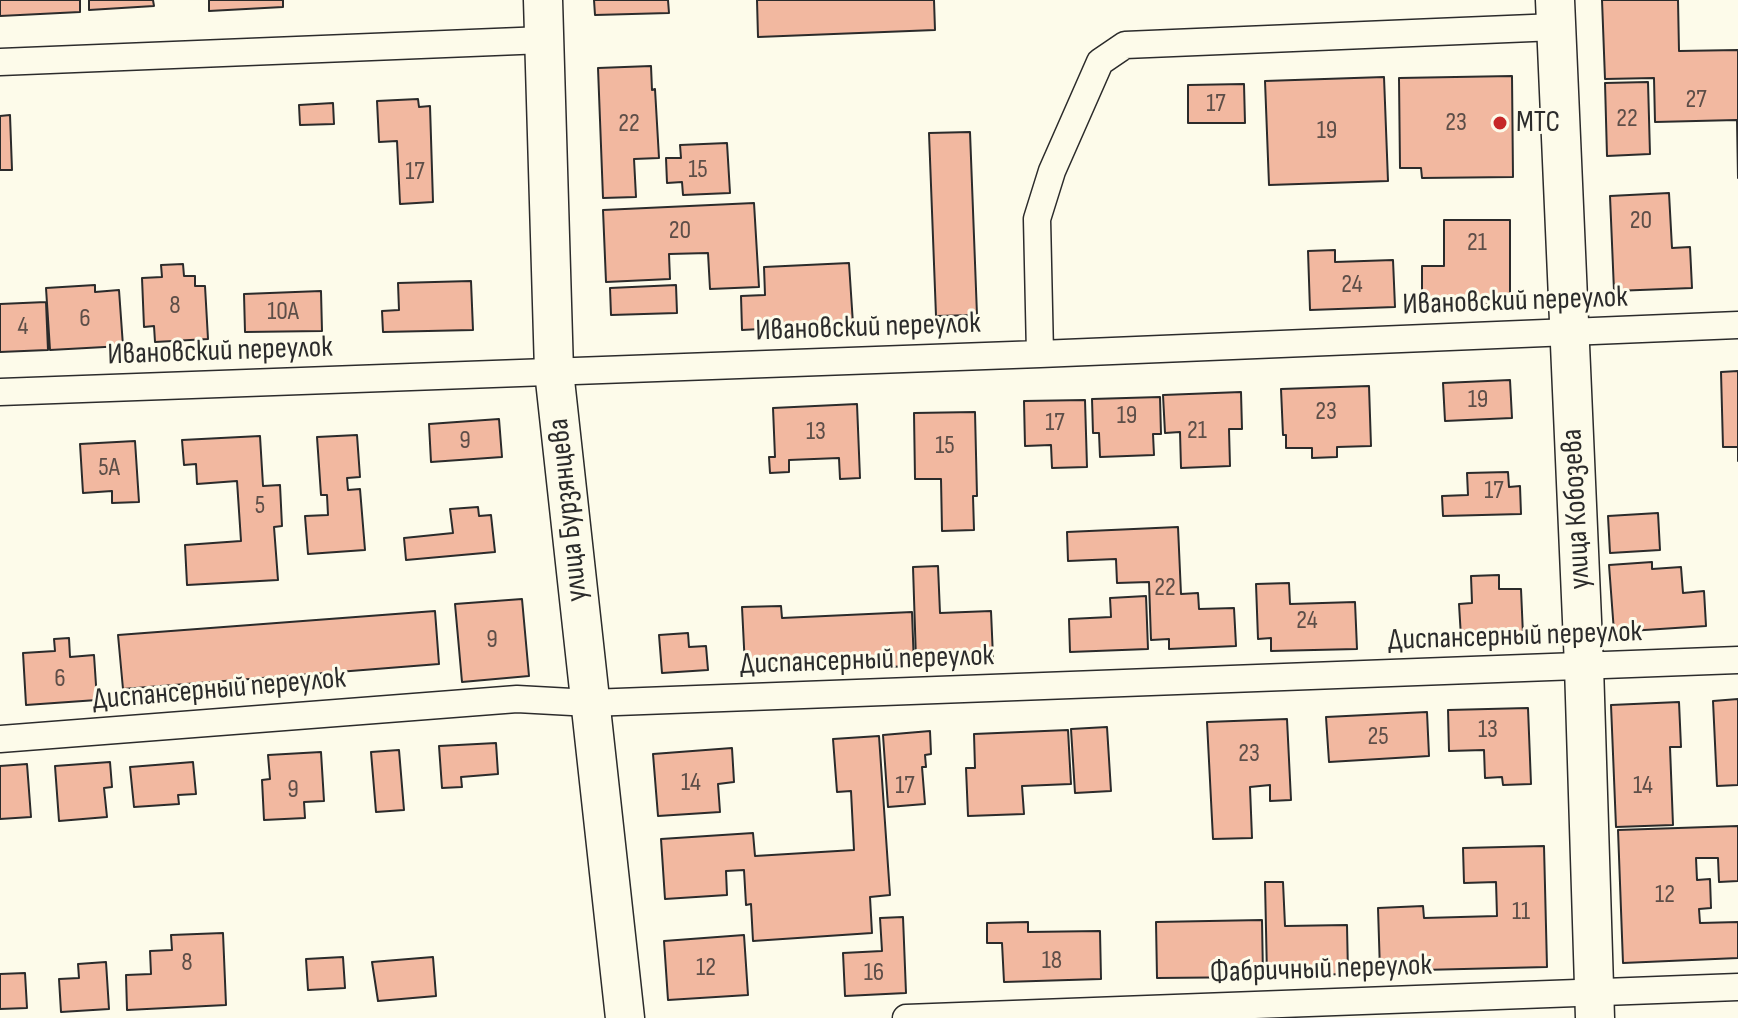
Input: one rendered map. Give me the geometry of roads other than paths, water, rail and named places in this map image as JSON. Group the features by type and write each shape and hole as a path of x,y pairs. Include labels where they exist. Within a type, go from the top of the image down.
{"street":[{"name":"улица Бурзянцева","path":"543,0 554,371 625,1018"},
{"path":"1040,354 1037,219 1052,171 1100,62 1125,45 1555,13"},
{"name":"улица Кобозева","path":"1555,13 1584,666 1595,1005"},
{"path":"0,62 544,40"},
{"name":"Ивановский переулок","path":"0,392 1738,325"},
{"name":"Диспансерный переулок","path":"0,739 517,699 590,703 1738,660"},
{"name":"Фабричный переулок","path":"906,1018 1595,1005 1738,987"}],"place":[{"name":"МТС","path":"1500,123"}]}
